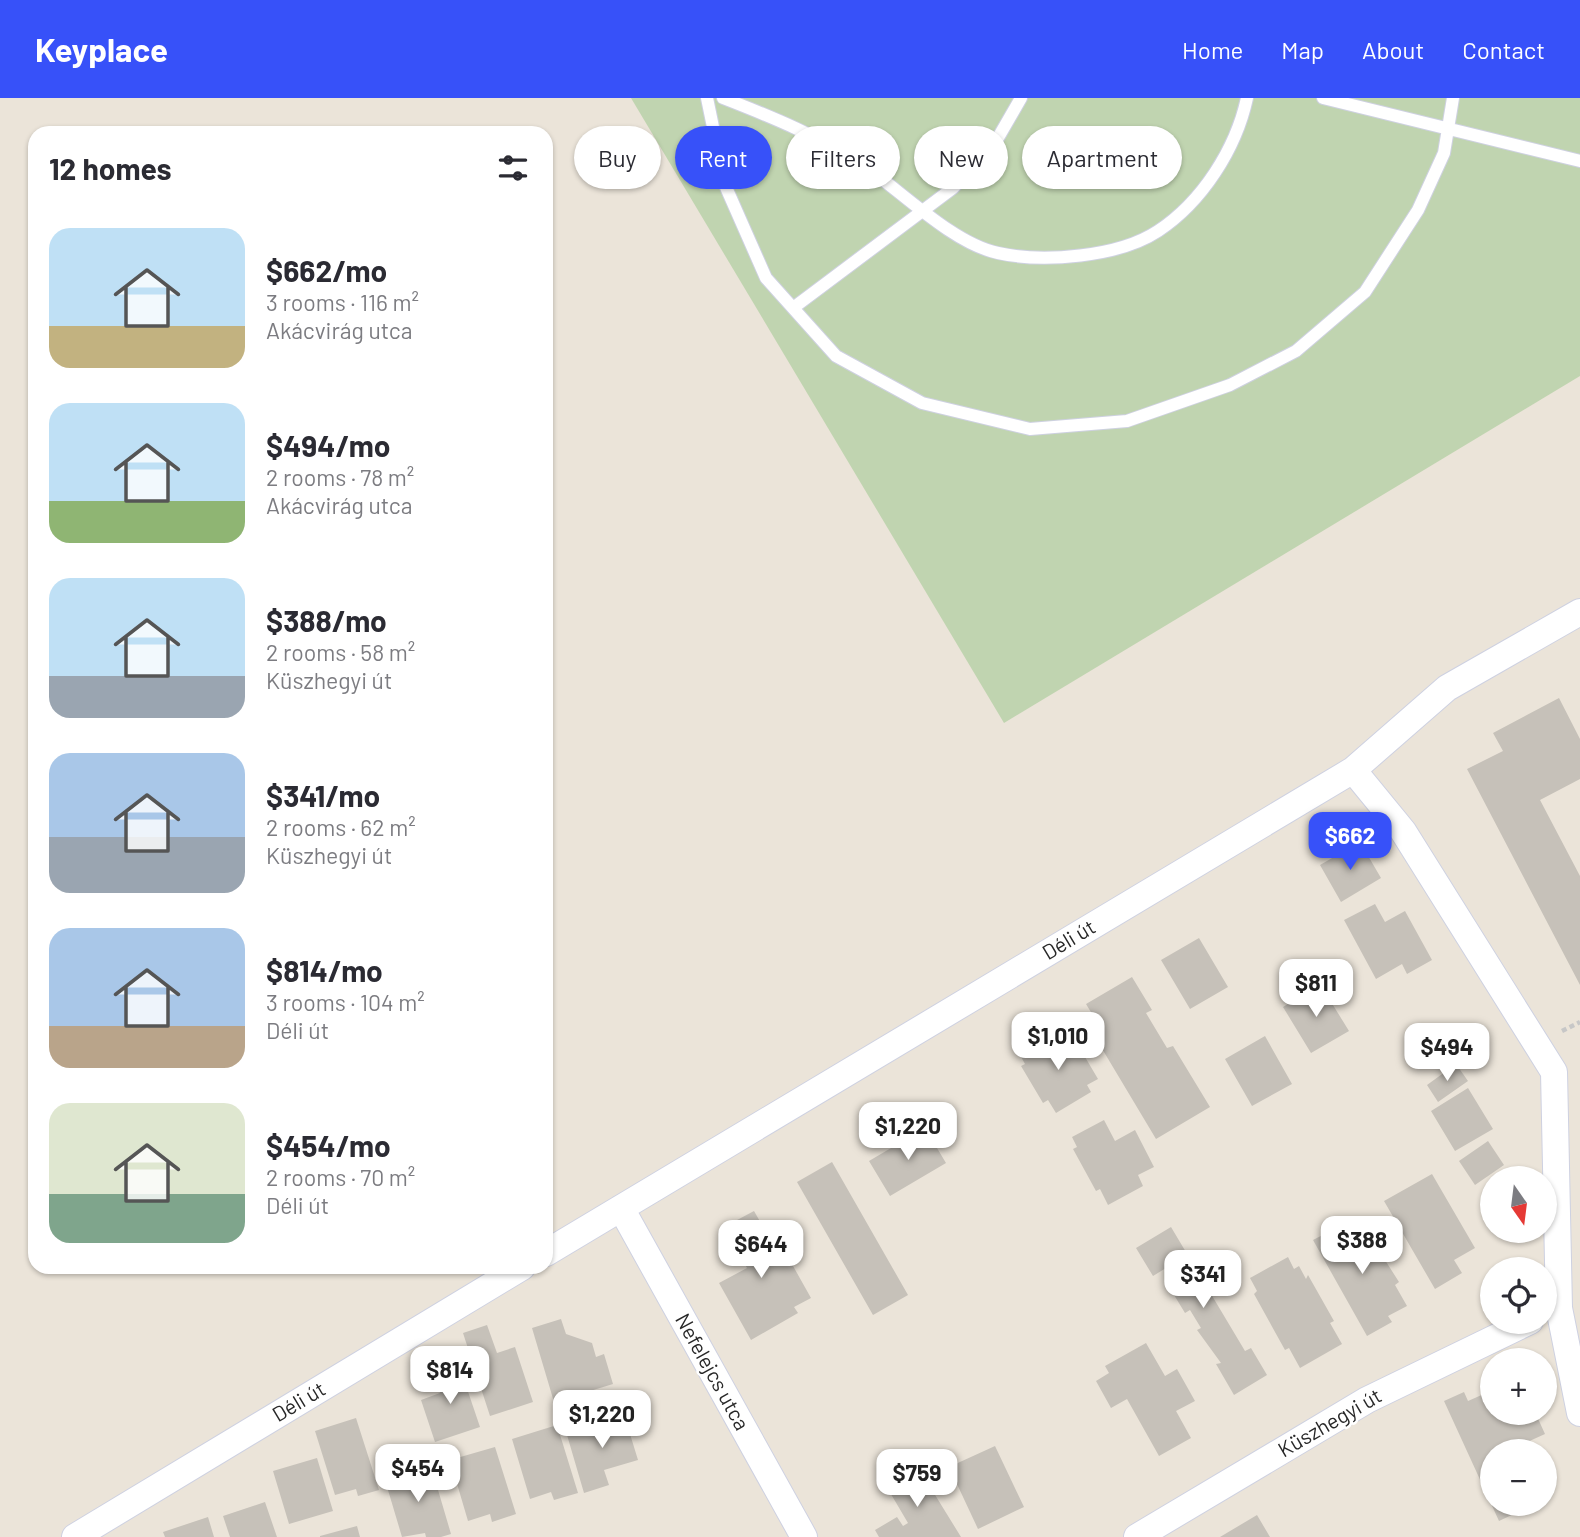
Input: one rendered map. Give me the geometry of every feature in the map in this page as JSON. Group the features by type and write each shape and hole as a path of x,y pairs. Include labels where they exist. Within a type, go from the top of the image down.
{"street":[{"name":"Déli út","path":"553,1249 1353,770 1447,688 1580,612"},
{"path":"1353,770 1403,831 1554,1072 1552,1257"},
{"name":"Nefelejcs utca","path":"621,1208 804,1537"},
{"name":"Déli út","path":"75,1537 510,1274"},
{"path":"1557,1329 1580,1413"},
{"name":"Küszhegyi út","path":"1137,1537 1367,1399 1503,1334"}],"lane":[{"path":"707,98 725,185 766,278 836,356 922,403 1030,429 1127,421 1230,385 1296,351 1365,292 1418,210 1444,153 1453,98"},
{"path":"723,98 829,144 942,226 997,253 1056,257 1107,252 1157,232 1193,202 1229,151 1247,98"},
{"path":"793,308 953,188 995,143 1021,98"},
{"path":"1329,99 1580,161"}],"green space":[{"path":"631,98 1580,98 1580,376 1004,723 685,189 772,189 772,126 675,126 675,172 661,148 661,126 648,126"}],"building":[{"path":"1559,698 1580,739 1580,779 1540,800 1580,876 1580,985 1467,769 1503,751 1493,733"},
{"path":"1360,842 1381,878 1341,902 1320,865"},
{"path":"1375,904 1385,922 1405,911 1432,960 1407,974 1402,964 1376,979 1344,920"},
{"path":"1199,938 1228,987 1190,1009 1161,960"},
{"path":"1132,977 1152,1010 1146,1013 1167,1048 1173,1046 1210,1107 1156,1139 1095,1037 1103,1032 1086,1004"},
{"path":"1320,984 1349,1031 1311,1053 1283,1007"},
{"path":"1058,1032 1066,1045 1075,1040 1098,1079 1087,1085 1091,1092 1056,1113 1048,1100 1043,1103 1021,1066 1025,1064 1020,1055"},
{"path":"1265,1036 1292,1084 1252,1106 1225,1059"},
{"path":"1456,1064 1468,1081 1438,1102 1427,1085"},
{"path":"1468,1088 1493,1129 1455,1151 1431,1111"},
{"path":"1104,1120 1115,1141 1135,1130 1154,1167 1138,1175 1143,1186 1108,1205 1100,1189 1096,1191 1073,1149 1077,1147 1072,1137"},
{"path":"925,1128 946,1163 890,1196 869,1161"},
{"path":"1488,1141 1504,1165 1480,1166 1480,1182 1475,1185 1459,1161"},
{"path":"832,1162 908,1295 873,1315 797,1182"},
{"path":"1432,1174 1475,1248 1454,1260 1462,1273 1435,1289 1384,1201"},
{"path":"754,1211 782,1260 788,1257 811,1298 794,1307 798,1313 751,1340 719,1283 747,1268 724,1227"},
{"path":"1344,1224 1348,1231 1362,1224 1399,1282 1395,1285 1407,1306 1388,1316 1392,1322 1367,1336 1313,1240"},
{"path":"1171,1227 1245,1351 1251,1348 1267,1375 1234,1395 1216,1364 1221,1363 1197,1330 1201,1328 1190,1310 1185,1313 1171,1290 1177,1286 1166,1268 1153,1276 1136,1248"},
{"path":"1288,1257 1294,1269 1299,1266 1306,1279 1308,1275 1334,1321 1330,1323 1342,1344 1300,1368 1289,1348 1285,1350 1254,1294 1257,1291 1250,1278"},
{"path":"561,1319 566,1334 592,1343 596,1357 604,1354 613,1384 554,1402 532,1328"},
{"path":"487,1325 497,1353 515,1347 533,1402 490,1416 463,1333"},
{"path":"1146,1343 1165,1376 1177,1369 1195,1401 1176,1411 1191,1438 1159,1456 1127,1399 1111,1408 1096,1381 1109,1373 1105,1366"},
{"path":"459,1365 480,1427 435,1442 421,1400 440,1393 433,1374"},
{"path":"1464,1392 1468,1401 1480,1396 1480,1425 1541,1425 1545,1434 1534,1439 1480,1439 1480,1480 1444,1401"},
{"path":"622,1408 638,1460 604,1470 609,1485 584,1493 567,1435 602,1425 599,1416"},
{"path":"356,1418 379,1490 358,1496 356,1489 335,1495 315,1431"},
{"path":"557,1425 578,1493 554,1500 551,1492 530,1499 512,1439"},
{"path":"995,1446 1024,1507 978,1529 949,1467"},
{"path":"495,1447 516,1514 492,1522 490,1514 468,1521 450,1460"},
{"path":"317,1458 333,1511 289,1524 273,1471"},
{"path":"916,1464 961,1537 879,1537 875,1530 897,1517 903,1526 908,1523 885,1484"},
{"path":"431,1466 451,1534 426,1537 425,1533 402,1537 385,1480"},
{"path":"265,1502 277,1537 230,1537 223,1516"},
{"path":"1257,1515 1270,1537 1220,1537"},
{"path":"1497,1516 1510,1516 1499,1521"},
{"path":"208,1517 214,1537 165,1537 163,1532"},
{"path":"357,1526 360,1537 320,1537 320,1536"}]}
